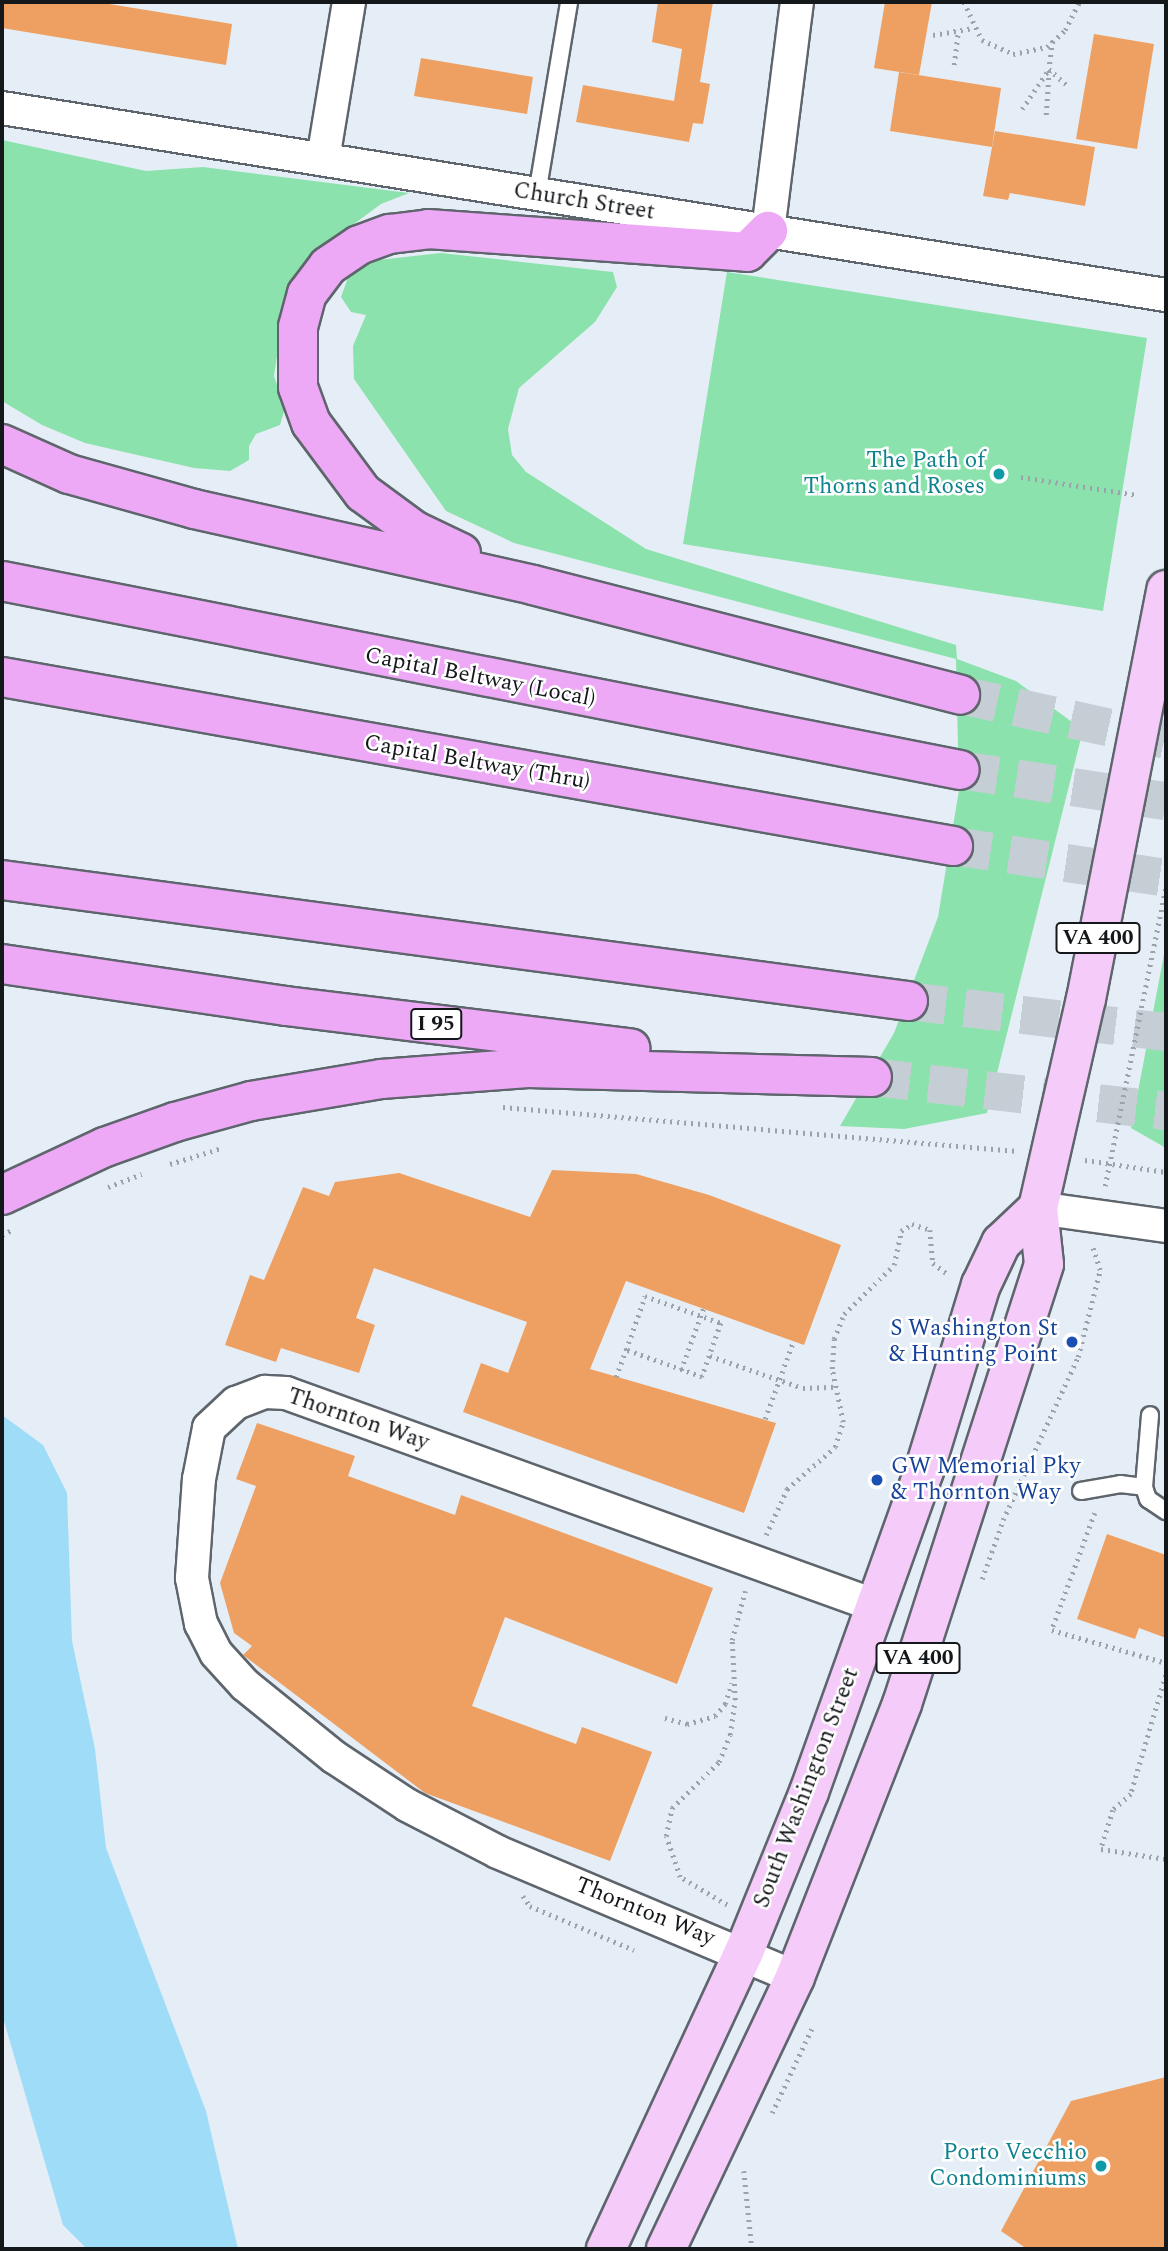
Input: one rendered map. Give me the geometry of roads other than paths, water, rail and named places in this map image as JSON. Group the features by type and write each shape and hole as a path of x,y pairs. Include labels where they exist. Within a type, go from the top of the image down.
{"highway":[{"path":"533,585 415,531 363,493 332,456 311,423 298,387 298,327 307,294 328,266 359,246 390,234 465,229 747,252 768,231"},
{"path":"2,444 69,474 194,509 533,585 960,695"},
{"name":"Capital Beltway (Local)","path":"2,581 960,770"},
{"name":"Capital Beltway (Thru)","path":"2,677 953,846"},
{"path":"2,880 405,937 908,1001"},
{"path":"2,895 405,937"},
{"name":"I 95","path":"2,964 286,1006 872,1077 528,1068 445,1072 303,1090 175,1122 106,1147 9,1211"}],"main road":[{"name":"VA 400","path":"666,2249 795,1977 902,1704 984,1460 1044,1264 1038,1208 1097,948 1166,590"},
{"name":"South Washington Street","path":"606,2249 744,1952 809,1792 924,1471 981,1285 1001,1243 1038,1208"}],"street":[{"path":"323,159 349,2"},
{"path":"768,231 797,2"},
{"name":"Church Street","path":"2,108 1166,295"},
{"path":"1038,1208 1166,1226"},
{"name":"Thornton Way","path":"795,1977 744,1952 498,1852 407,1805 334,1757 244,1685 216,1653 206,1634 192,1578 199,1479 209,1428 236,1403 265,1392 286,1393 874,1605"}],"lane":[{"path":"537,194 569,2"},
{"path":"1150,1415 1143,1487 1148,1499 1166,1511"},
{"path":"1082,1491 1120,1484 1143,1487"}],"water":[{"path":"2,1415 43,1445 67,1493 72,1641 95,1749 106,1848 206,2111 238,2249 87,2249 63,2225 2,2014"}],"tunnel":[{"path":"960,695 1166,740"},
{"path":"960,770 1166,801"},
{"path":"953,846 1166,878"},
{"path":"908,1001 1166,1032"},
{"path":"872,1077 1166,1111"}],"place":[{"name":"The Path of Thorns and Roses","path":"999,474"},
{"name":"S Washington St & Hunting Point","path":"1072,1342"},
{"name":"GW Memorial Pky & Thornton Way","path":"877,1480"},
{"name":"Porto Vecchio Condominiums","path":"1101,2166"}]}
